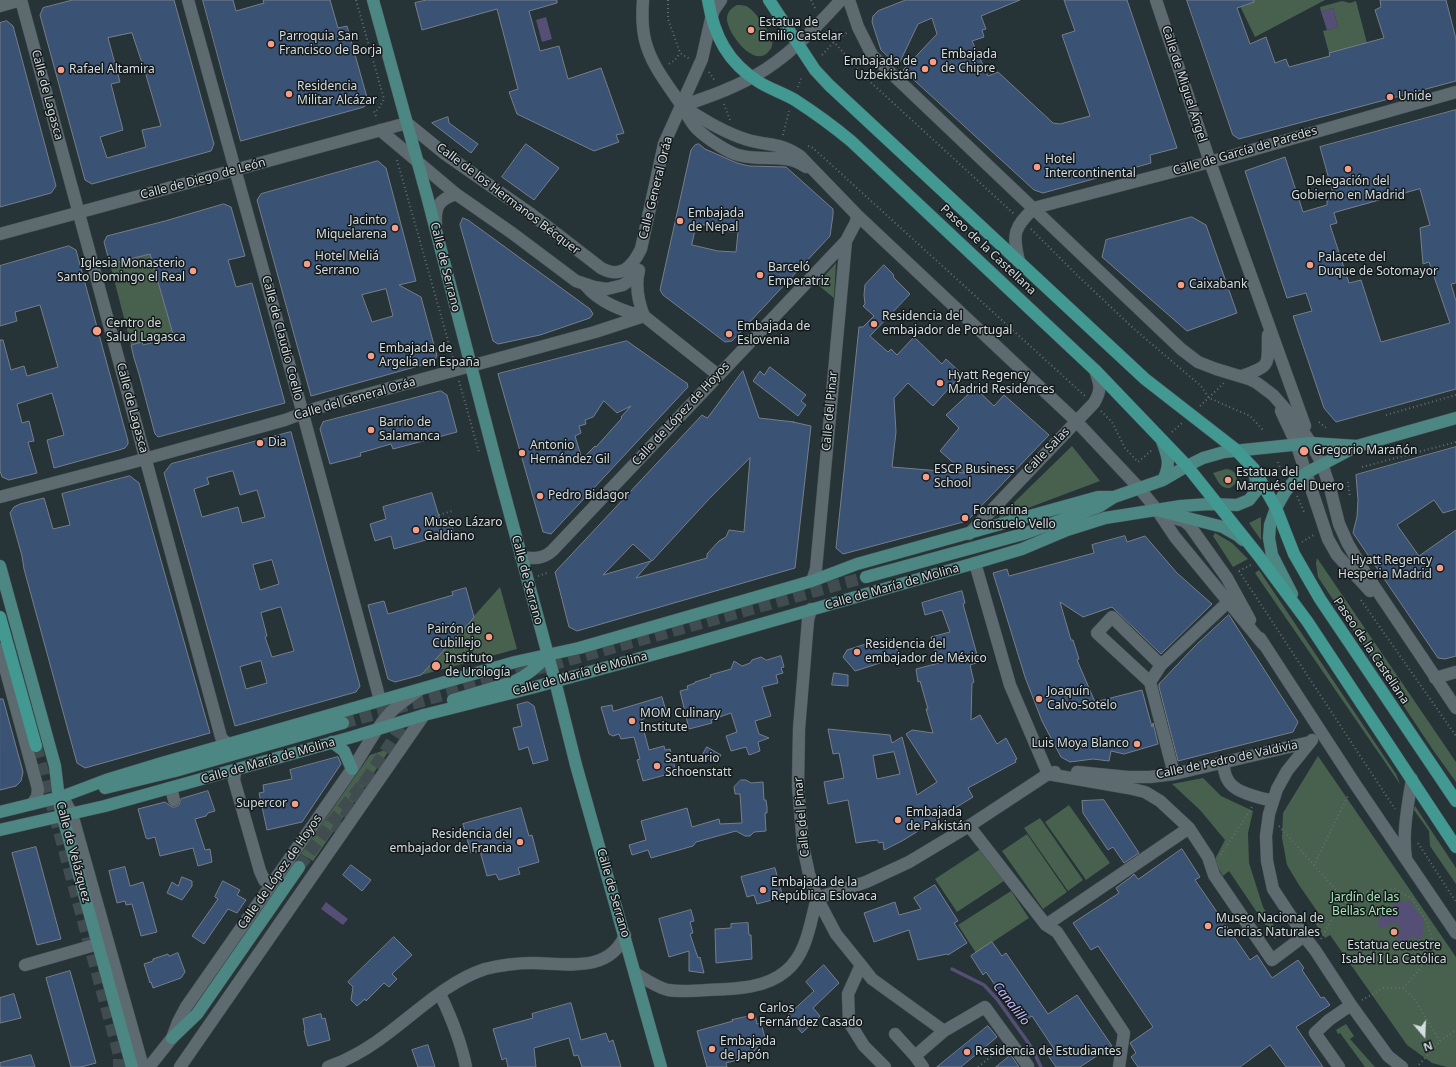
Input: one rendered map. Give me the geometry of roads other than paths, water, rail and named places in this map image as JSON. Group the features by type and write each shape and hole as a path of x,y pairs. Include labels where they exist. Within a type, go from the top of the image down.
{"highway":[{"path":"708,0 711,19"},
{"name":"Paseo de la Castellana","path":"769,0 815,70 829,85 1145,379 1235,449 1254,469 1276,508 1294,554 1320,599 1456,802"},
{"name":"Paseo de la Castellana","path":"711,19 722,44 730,57 752,77 805,107 828,122 851,141 1095,370 1187,466 1219,505"},
{"path":"1219,505 1308,621 1456,847"},
{"path":"0,616 36,746"}],"main road":[{"name":"Calle de Serrano","path":"373,0 418,162 576,765 661,1067"},
{"path":"1308,621 1284,580 1272,555 1269,538 1270,525 1276,508 1285,492 1294,481 1306,473 1357,446 1456,418"},
{"path":"1162,441 1169,462 1168,470 1163,480"},
{"name":"Calle de María de Molina","path":"866,577 1023,534 1100,506 1114,497 1163,480 1187,466 1214,454 1235,449 1311,443 1357,446"},
{"name":"Calle de María de Molina","path":"0,830 67,815 171,788 377,730 424,715 555,681 811,610 1022,549 1067,530 1105,518 1181,506 1237,505 1249,500 1257,490 1254,469"},
{"name":"Calle de María de Molina","path":"59,798 121,775 424,687 515,662 580,648 812,581 857,564 1098,497 1114,497"},
{"path":"1156,510 1224,527 1237,535 1252,548"},
{"name":"Calle de Velázquez","path":"0,566 55,766 59,798"},
{"path":"424,715 439,705 452,700 513,682 535,668 548,655"},
{"name":"Calle de María de Molina","path":"0,812 175,771 343,724"},
{"path":"332,742 344,751 352,770"},
{"name":"Calle de Velázquez","path":"67,815 98,944 132,1067"},
{"path":"172,1038 197,1014 299,867"}],"street":[{"path":"0,6 21,0"},
{"name":"Calle de Lagasca","path":"21,0 80,212 221,737 229,744"},
{"name":"Calle de Claudio Coello","path":"188,0 303,414 380,700"},
{"path":"643,0 642,12 645,39 650,56 658,72 696,128 715,143 737,155 758,159 782,158 800,163 826,182"},
{"name":"Calle General Oráa","path":"640,249 664,144 702,59 711,19 714,10 721,0"},
{"path":"682,106 720,93 766,69 798,44 841,0"},
{"path":"849,0 858,27 872,55 1181,348 1198,362 1216,369 1242,376 1257,383 1273,395 1295,420 1311,443 1322,464 1344,537 1366,574 1456,708"},
{"name":"Calle de Miguel Ángel","path":"1156,0 1210,162 1311,443"},
{"name":"Calle de García de Paredes","path":"1034,208 1210,162 1456,92"},
{"path":"682,106 723,130 748,140 778,145 790,149 800,156 857,215 1076,421 1139,488 1175,537 1263,644"},
{"name":"Calle de Diego de León","path":"0,234 407,123"},
{"name":"Calle de los Hermanos Bécquer","path":"407,123 445,154 531,214 601,268 611,273 626,269 634,261 640,249"},
{"name":"Calle de los Hermanos Bécquer","path":"380,130 456,194 512,233 576,281 607,289 623,285 638,274"},
{"path":"436,234 436,210 438,205 446,198 456,194"},
{"name":"Paseo de la Castellana","path":"1019,261 1015,245 1015,234 1022,220 1034,208"},
{"name":"Calle de López de Hoyos","path":"521,557 532,559 537,558 547,555 552,550 846,241 856,222 857,215"},
{"name":"Calle del Pinar","path":"812,581 816,568 846,241"},
{"path":"640,249 637,288 638,299 644,316"},
{"name":"Calle de los Hermanos Bécquer","path":"585,284 590,291 618,309 644,316 718,375"},
{"name":"Calle del General Oráa","path":"0,497 285,420 317,408 471,367 595,332 644,316"},
{"name":"Calle de Miguel Ángel","path":"1242,376 1261,369 1266,364 1268,360 1268,326"},
{"name":"Calle Salas","path":"969,534 1094,403 1099,392 1100,383 1095,370"},
{"path":"1273,395 1296,444 1328,539 1337,555 1399,623"},
{"path":"1156,510 1184,521 1190,526 1227,578 1263,644 1354,784 1456,933"},
{"path":"975,563 1010,685 1048,774 1145,792 1160,801 1190,828 1208,857 1214,876 1272,960 1304,936"},
{"path":"1150,682 1161,665 1228,602"},
{"name":"Calle del Pinar","path":"811,610 808,620 799,729 798,786 802,846 809,874 817,898 836,934 872,978 944,1031"},
{"path":"1161,665 1112,617 1097,633 1150,682 1174,774"},
{"name":"Calle de Velázquez","path":"0,649 38,789 32,804"},
{"path":"1435,678 1456,672"},
{"name":"Calle de López de Hoyos","path":"149,1067 172,1038 186,1007 352,770 377,730 388,715 398,705 424,687"},
{"path":"180,1067 424,715"},
{"path":"1322,734 1310,742 1287,771 1277,789 1269,814 1266,836 1267,861 1274,889 1304,936 1388,1056 1402,1067"},
{"name":"Calle de Pedro de Valdivia","path":"817,898 866,882 909,862 969,826 1048,774 1068,771 1128,777 1150,777 1174,774 1310,742"},
{"path":"1225,762 1223,767 1226,776 1234,787 1265,800 1273,800"},
{"path":"235,770 234,780 260,871 264,880 273,881"},
{"path":"1406,859 1404,849 1405,824 1412,779"},
{"path":"171,788 174,800"},
{"name":"Calle de Velázquez","path":"59,798 66,803 67,815 144,1067"},
{"path":"969,826 1046,925 1057,932 1124,1033 1119,1067"},
{"path":"1046,925 1190,828"},
{"path":"635,973 666,989 684,991 738,989 774,979 787,971 805,944 817,898"},
{"path":"328,1067 346,1061 374,1044 440,994 467,977 484,970 512,963 578,965 591,963 602,959 611,953 625,936"},
{"path":"25,966 98,944"},
{"path":"861,964 848,994 849,1022 864,1046 885,1067"},
{"path":"440,994 452,1020 466,1067"},
{"path":"1339,1067 1315,1033 1329,1020 1351,1005"},
{"path":"915,1056 944,1031 985,1007 1028,1067"},
{"path":"895,1034 923,1067"}],"waterway":[{"name":"Canalillo","path":"952,969 984,985 997,999 1032,1048 1041,1067"}],"tunnel":[{"path":"343,723 866,577"},
{"path":"299,867 366,780 398,732 413,717"},
{"path":"36,746 119,1055 119,1067"},
{"path":"336,833 366,780"}],"place":[{"name":"Estatua de Emilio Castelar","path":"751,30"},
{"name":"Parroquia San Francisco de Borja","path":"271,44"},
{"name":"Embajada de Chipre","path":"933,62"},
{"name":"Embajada de Uzbekistán","path":"925,69"},
{"name":"Rafael Altamira","path":"61,70"},
{"name":"Residencia Militar Alcázar","path":"289,94"},
{"name":"Unide","path":"1390,97"},
{"name":"Hotel Intercontinental","path":"1037,167"},
{"name":"Delegación del Gobierno en Madrid","path":"1348,169"},
{"name":"Embajada de Nepal","path":"680,221"},
{"name":"Jacinto Miquelarena","path":"395,228"},
{"name":"Hotel Meliá Serrano","path":"307,264"},
{"name":"Palacete del Duque de Sotomayor","path":"1310,265"},
{"name":"Iglesia Monasterio Santo Domingo el Real","path":"193,271"},
{"name":"Barceló Emperatriz","path":"760,275"},
{"name":"Caixabank","path":"1181,285"},
{"name":"Residencia del embajador de Portugal","path":"874,324"},
{"name":"Centro de Salud Lagasca","path":"97,331"},
{"name":"Embajada de Eslovenia","path":"729,334"},
{"name":"Embajada de Argelia en España","path":"371,356"},
{"name":"Hyatt Regency Madrid Residences","path":"940,383"},
{"name":"Barrio de Salamanca","path":"371,430"},
{"name":"Dia","path":"260,443"},
{"name":"Gregorio Marañón","path":"1304,451"},
{"name":"Antonio Hernández Gil","path":"522,453"},
{"name":"ESCP Business School","path":"926,477"},
{"name":"Estatua del Marqués del Duero","path":"1228,480"},
{"name":"Pedro Bidagor","path":"540,496"},
{"name":"Fornarina Consuelo Vello","path":"965,518"},
{"name":"Museo Lázaro Galdiano","path":"416,530"},
{"name":"Hyatt Regency Hesperia Madrid","path":"1440,568"},
{"name":"Pairón de Cubillejo","path":"489,637"},
{"name":"Residencia del embajador de México","path":"857,652"},
{"name":"Instituto de Urología","path":"436,666"},
{"name":"Joaquín Calvo-Sotelo","path":"1039,699"},
{"name":"MOM Culinary Institute","path":"632,721"},
{"name":"Luis Moya Blanco","path":"1137,744"},
{"name":"Santuario Schoenstatt","path":"657,766"},
{"name":"Supercor","path":"295,804"},
{"name":"Embajada de Pakistán","path":"898,820"},
{"name":"Residencia del embajador de Francia","path":"520,842"},
{"name":"Embajada de la República Eslovaca","path":"763,890"},
{"name":"Museo Nacional de Ciencias Naturales","path":"1208,926"},
{"name":"Estatua ecuestre Isabel I La Católica","path":"1394,932"},
{"name":"Carlos Fernández Casado","path":"751,1016"},
{"name":"Embajada de Japón","path":"712,1049"},
{"name":"Residencia de Estudiantes","path":"967,1052"}],"park label":[{"name":"Jardín de las Bellas Artes","path":"1365,905"}]}
